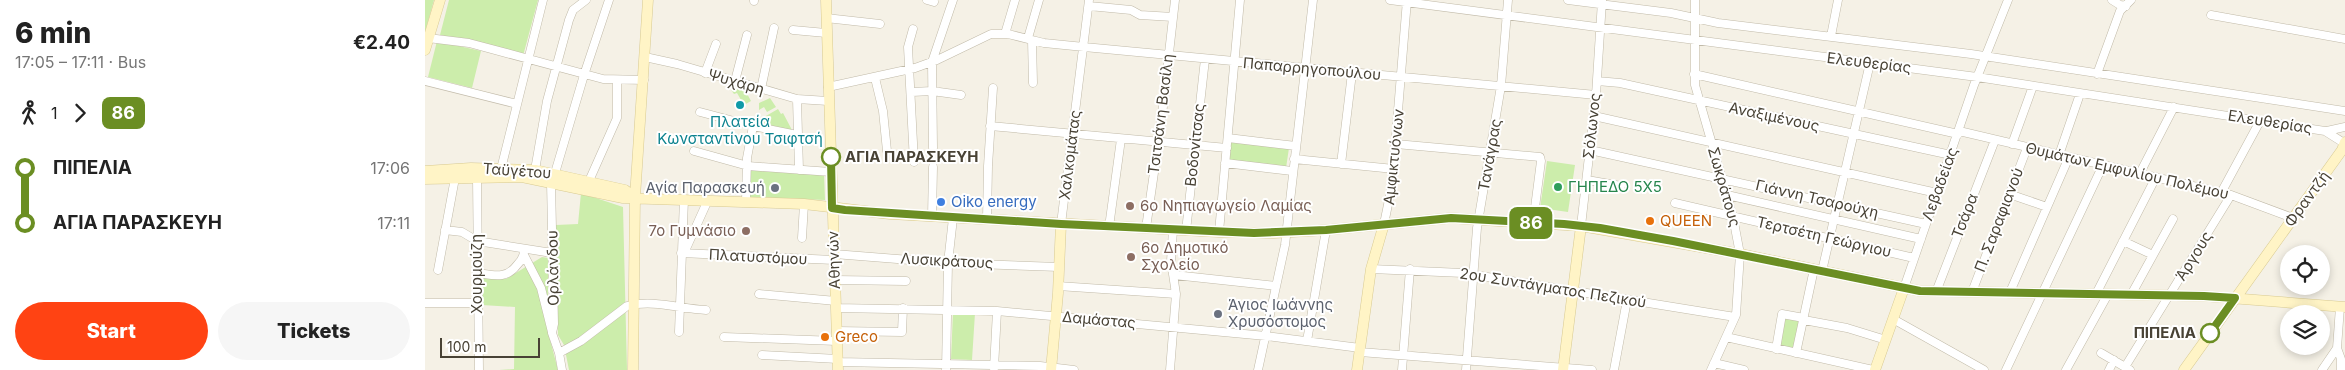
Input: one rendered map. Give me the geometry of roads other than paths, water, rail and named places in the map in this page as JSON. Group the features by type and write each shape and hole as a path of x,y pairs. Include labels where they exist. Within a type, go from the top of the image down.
{"street":[{"path":"425,50 439,0"},
{"path":"501,168 543,0"},
{"path":"535,170 539,136 571,14 586,0"},
{"name":"Ορλάνδου","path":"562,370 552,332 554,324 552,253 553,178 609,0"},
{"path":"633,370 635,197 648,0"},
{"name":"Αθηνών","path":"826,0 838,364"},
{"path":"933,148 932,62 953,0"},
{"path":"1005,34 1015,0"},
{"path":"1033,83 1030,39 1039,0"},
{"name":"Τσιτσάνη Βασίλη","path":"1146,228 1159,142 1175,0"},
{"path":"1219,232 1240,0"},
{"path":"1259,370 1286,233 1313,0"},
{"name":"Ελευθερίας","path":"1390,0 1507,14 1735,47 1977,77 2174,107 2325,131 2344,146"},
{"name":"Τανάγρας","path":"1466,370 1479,219 1501,86 1509,0"},
{"name":"Ελευθερίας","path":"1568,0 1602,2 1718,23 1987,57 2345,111"},
{"name":"Σωκράτους","path":"1695,0 1694,74 1710,141 1733,217 1740,254 1735,317 1712,366"},
{"path":"1831,36 1838,0"},
{"name":"Λεβαδείας","path":"1874,370 1905,288 1977,77 1987,57 2008,0"},
{"path":"2112,0 2119,5 2129,3"},
{"name":"Αμφικτυόνων","path":"1357,370 1371,268 1388,212 1394,169 1407,1"},
{"name":"Σόλωνος","path":"1563,369 1594,116 1602,2"},
{"path":"1089,3 1131,10 1141,15 1173,17"},
{"name":"Χαλκομάτας","path":"1051,368 1061,224 1089,3"},
{"path":"2097,74 2120,11 2129,3"},
{"path":"2211,15 2345,39"},
{"path":"826,18 880,24"},
{"path":"761,89 773,28"},
{"path":"913,29 908,47 912,92 914,162"},
{"path":"793,30 827,33"},
{"name":"Παπαρρηγοπούλου","path":"828,87 910,69 932,62 991,34 1005,34 1083,47 1169,56 1596,95"},
{"path":"735,82 747,35"},
{"path":"429,38 457,40 584,75 617,80 644,80"},
{"path":"705,73 716,44"},
{"name":"Ψυχάρη","path":"645,57 797,99 828,101"},
{"name":"Βοδονίτσας","path":"1186,231 1205,59"},
{"path":"1796,353 1818,270 1830,238 1870,63"},
{"path":"1341,164 1353,73"},
{"name":"Θυμάτων Εμφυλίου Πολέμου","path":"1694,74 2140,173 2231,195 2293,218"},
{"path":"875,78 883,111 887,151"},
{"path":"589,181 617,118 617,80"},
{"path":"425,81 517,104"},
{"name":"Αναξιμένους","path":"1597,81 1620,83 1951,155"},
{"path":"2012,144 2033,86"},
{"path":"987,220 993,88"},
{"path":"912,92 961,95"},
{"path":"2059,155 2080,94"},
{"path":"797,99 799,170"},
{"path":"2140,173 2174,107"},
{"path":"700,112 797,135"},
{"path":"1594,116 1846,171 1937,193"},
{"path":"2221,193 2260,121"},
{"path":"745,202 747,158 753,126"},
{"path":"990,126 1227,148"},
{"path":"2325,131 2345,127"},
{"path":"1228,138 1295,146"},
{"path":"1109,226 1121,139"},
{"name":"Τσάρα","path":"1936,292 1995,140"},
{"path":"1396,144 1541,158 1533,223"},
{"name":"Φραντζή","path":"2184,370 2344,146"},
{"name":"Π. Σαραφιανού","path":"1972,292 2027,148"},
{"name":"Γιάννη Τσαρούχη","path":"1590,150 1926,224"},
{"path":"694,151 748,166 831,172"},
{"path":"2010,292 2069,157"},
{"path":"1294,159 1394,169"},
{"path":"1225,163 1293,172"},
{"path":"2006,370 2041,292 2103,165"},
{"path":"932,217 933,167"},
{"name":"Ταϋγέτου","path":"425,170 501,168 535,170 605,195 804,204 932,217 1186,231 1286,233 1438,219 1479,219 1581,226 1740,254 1905,288 1936,292 2169,295 2235,298 2342,307"},
{"name":"Χουρμούζη","path":"477,177 479,370"},
{"name":"Ταϋγέτου","path":"425,179 522,177 589,181 625,190 635,197"},
{"path":"2096,294 2156,177"},
{"path":"439,270 455,178"},
{"path":"1587,180 1621,186"},
{"path":"2009,194 2047,207"},
{"name":"Άργους","path":"2127,368 2169,295 2231,195"},
{"path":"1727,196 1921,239"},
{"path":"679,332 684,199"},
{"path":"682,253 708,200"},
{"name":"Τερτσέτη Γεώργιου","path":"1675,203 1915,258"},
{"path":"802,238 804,204"},
{"path":"946,367 948,263 953,218"},
{"path":"2131,295 2173,219"},
{"path":"462,232 477,220"},
{"path":"445,230 462,232 477,241 524,252 552,253"},
{"path":"1170,370 1176,294 1171,261 1173,230"},
{"path":"1307,341 1326,230"},
{"path":"2123,240 2153,255"},
{"path":"477,273 505,276 513,270 524,252"},
{"path":"524,252 541,288 552,332"},
{"name":"Πλατυστόμου","path":"682,253 834,257"},
{"name":"Λυσικράτους","path":"834,257 1059,267"},
{"name":"2ου Συντάγματος Πεζικού","path":"1371,268 1410,269 1473,276 1735,317"},
{"path":"1402,370 1410,269"},
{"path":"1174,275 1277,286"},
{"path":"835,280 906,281"},
{"path":"1058,286 1176,294"},
{"name":"Δαμάστας","path":"759,294 836,304 997,311 1056,316 1266,336 1404,356 1592,370"},
{"path":"2066,370 2108,294"},
{"path":"1614,370 1627,300"},
{"path":"425,303 477,303"},
{"path":"559,353 581,341 615,314 634,304 706,310"},
{"path":"2322,370 2337,348 2342,307"},
{"path":"724,337 837,336 902,332 903,308"},
{"path":"994,368 997,311"},
{"path":"1775,349 1782,314 1847,328 1886,340"},
{"path":"1893,319 1984,370"},
{"path":"1726,337 1874,370"},
{"path":"2337,348 2343,359 2341,370"},
{"path":"2101,352 2127,368"},
{"path":"762,355 838,364 1074,370"},
{"path":"2109,370 2115,360"},
{"path":"1712,366 1744,370"}],"place":[{"name":"Πλατεία Κωνσταντίνου Τσιφτσή","path":"740,105"},
{"name":"ΑΓΙΑ ΠΑΡΑΣΚΕΥΗ","path":"831,157"},
{"name":"ΓΗΠΕΔΟ 5X5","path":"1558,187"},
{"name":"Αγία Παρασκευή","path":"775,188"},
{"name":"Oiko energy","path":"941,202"},
{"name":"6ο Νηπιαγωγείο Λαμίας","path":"1130,206"},
{"name":"QUEEN","path":"1650,221"},
{"name":"7ο Γυμνάσιο","path":"746,231"},
{"name":"6ο Δημοτικό Σχολείο","path":"1131,257"},
{"name":"Άγιος Ιωάννης Χρυσόστομος","path":"1218,314"},
{"name":"ΠΙΠΕΛΙΑ","path":"2210,333"},
{"name":"Greco","path":"825,337"}]}
